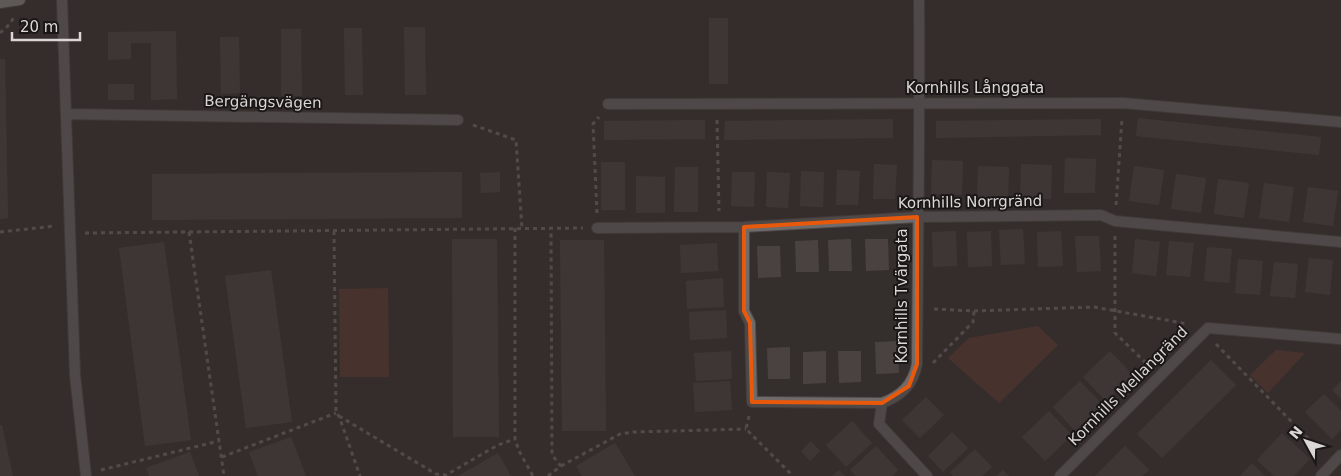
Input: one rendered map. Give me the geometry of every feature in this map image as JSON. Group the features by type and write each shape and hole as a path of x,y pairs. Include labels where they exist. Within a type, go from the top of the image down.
{"street":[{"path":"0,3 20,0"},
{"path":"62,0 75,376 85,475"},
{"name":"Kornhills Tvärgata","path":"882,403 895,398 909,386 915,376 918,308 917,217 920,103 918,0"},
{"name":"Kornhills Långgata","path":"608,104 1123,103 1341,122"},
{"name":"Bergängsvägen","path":"67,114 458,120"},
{"name":"Kornhills Norrgränd","path":"597,228 744,227 917,217 1101,215 1116,221 1341,242"},
{"path":"744,227 744,311 750,323 752,402 882,403 879,424 927,476"},
{"name":"Kornhills Mellangränd","path":"1060,476 1208,328 1341,339"},
{"path":"1321,476 1341,455"}],"path":[{"path":"0,232 56,226 69,233 597,228 592,124 608,104"},
{"path":"716,104 719,227"},
{"path":"458,120 516,140 522,229"},
{"path":"515,228 515,439 519,451 533,476"},
{"path":"551,229 552,455 561,466"},
{"path":"334,231 338,414 360,476"},
{"path":"189,232 224,476"},
{"path":"918,308 974,311 1094,307 1208,328 1217,348 1332,464"},
{"path":"915,376 921,375 973,322 974,311"},
{"path":"1115,312 1115,333 1160,376"},
{"path":"746,429 752,402"},
{"path":"338,414 427,471 444,475 498,445 515,439"},
{"path":"222,458 338,414"},
{"path":"548,476 561,466 620,434 746,429 792,476"},
{"path":"85,475 219,441"}],"highlighted area":[{"path":"917,217 917,364 909,386 882,403 752,402 750,323 744,311 744,227"}],"shaded area":[{"path":"388,288 389,377 340,377 339,289"},
{"path":"1038,326 1058,345 999,403 948,358 969,338"},
{"path":"1276,350 1305,353 1268,393 1250,375"}],"building":[{"path":"709,18 728,18 728,84 709,84"},
{"path":"404,27 425,27 426,95 405,95"},
{"path":"344,28 362,28 363,95 345,95"},
{"path":"281,29 301,29 302,96 281,96"},
{"path":"176,31 177,99 151,100 151,43 131,43 131,59 108,60 108,32"},
{"path":"220,37 239,37 240,93 221,94"},
{"path":"0,59 5,59 8,218 0,219"},
{"path":"108,84 134,84 134,100 108,100"},
{"path":"1138,118 1321,137 1319,155 1136,136"},
{"path":"893,119 893,138 724,140 725,121"},
{"path":"1101,119 1101,135 936,138 936,121"},
{"path":"705,120 705,139 604,140 604,121"},
{"path":"1065,158 1096,159 1095,193 1064,193"},
{"path":"932,160 963,161 962,195 931,194"},
{"path":"601,162 625,162 625,210 601,210"},
{"path":"874,164 897,165 895,199 873,199"},
{"path":"1021,164 1052,165 1051,199 1020,199"},
{"path":"978,166 1009,167 1008,202 977,201"},
{"path":"1134,166 1164,170 1159,205 1129,201"},
{"path":"675,167 698,167 698,212 674,212"},
{"path":"837,170 860,171 858,205 836,205"},
{"path":"801,171 824,172 823,207 800,206"},
{"path":"462,172 462,218 152,220 152,174"},
{"path":"500,172 500,192 481,193 480,173"},
{"path":"732,172 755,172 754,207 731,206"},
{"path":"767,172 790,173 788,208 766,207"},
{"path":"1176,174 1206,178 1201,213 1171,209"},
{"path":"636,176 665,177 665,213 636,213"},
{"path":"1218,179 1249,183 1244,218 1214,214"},
{"path":"1264,183 1294,187 1289,222 1259,218"},
{"path":"1308,187 1338,191 1333,226 1303,222"},
{"path":"1023,229 1025,264 1001,265 999,230"},
{"path":"956,231 957,266 933,267 932,232"},
{"path":"991,231 992,266 968,267 967,232"},
{"path":"1061,231 1063,266 1038,267 1037,232"},
{"path":"1075,236 1099,236 1101,271 1077,272"},
{"path":"452,239 497,239 499,437 453,437"},
{"path":"851,239 852,271 829,271 828,240"},
{"path":"865,239 888,239 889,270 866,271"},
{"path":"1135,239 1160,242 1156,276 1132,273"},
{"path":"560,240 604,240 606,431 562,431"},
{"path":"818,240 819,272 796,272 795,241"},
{"path":"1169,241 1194,243 1190,277 1166,275"},
{"path":"164,242 191,440 145,446 119,248"},
{"path":"717,243 718,271 681,273 680,245"},
{"path":"757,246 780,246 781,277 758,278"},
{"path":"1207,247 1232,249 1229,283 1204,281"},
{"path":"1309,258 1333,260 1330,295 1305,292"},
{"path":"1238,259 1263,261 1260,295 1235,293"},
{"path":"1274,262 1298,264 1295,298 1270,296"},
{"path":"271,270 292,422 246,428 225,276"},
{"path":"723,278 724,307 687,309 686,281"},
{"path":"726,310 727,338 690,340 689,312"},
{"path":"898,341 899,373 876,374 875,342"},
{"path":"790,347 790,379 768,379 767,348"},
{"path":"731,351 732,379 696,381 694,353"},
{"path":"826,351 826,383 803,384 803,352"},
{"path":"838,351 861,351 861,382 839,383"},
{"path":"1110,351 1133,375 1106,401 1083,377"},
{"path":"1211,360 1236,385 1162,458 1137,434"},
{"path":"730,381 732,410 695,412 693,383"},
{"path":"1080,381 1103,405 1075,431 1053,407"},
{"path":"1341,381 1341,399 1332,390"},
{"path":"1324,394 1341,411 1341,430 1332,439 1305,412"},
{"path":"926,397 944,415 920,438 902,420"},
{"path":"1049,411 1072,435 1045,461 1022,437"},
{"path":"852,421 872,443 846,467 826,445"},
{"path":"0,425 2,425 13,476 0,476"},
{"path":"952,432 968,448 943,472 928,456"},
{"path":"1282,433 1310,459 1294,476 1274,476 1257,460"},
{"path":"291,437 306,476 258,476 249,452"},
{"path":"811,441 820,451 810,461 801,451"},
{"path":"615,443 635,476 582,476 576,466"},
{"path":"876,446 898,470 892,476 856,476 850,470"},
{"path":"1125,446 1149,470 1142,476 1095,476"},
{"path":"975,449 992,467 982,476 953,476 950,472"},
{"path":"190,452 199,476 149,476 146,468"},
{"path":"498,453 511,476 458,476"},
{"path":"1252,463 1265,476 1240,476"},
{"path":"839,470 845,476 832,476"},
{"path":"1003,470 1009,476 996,476"}]}
